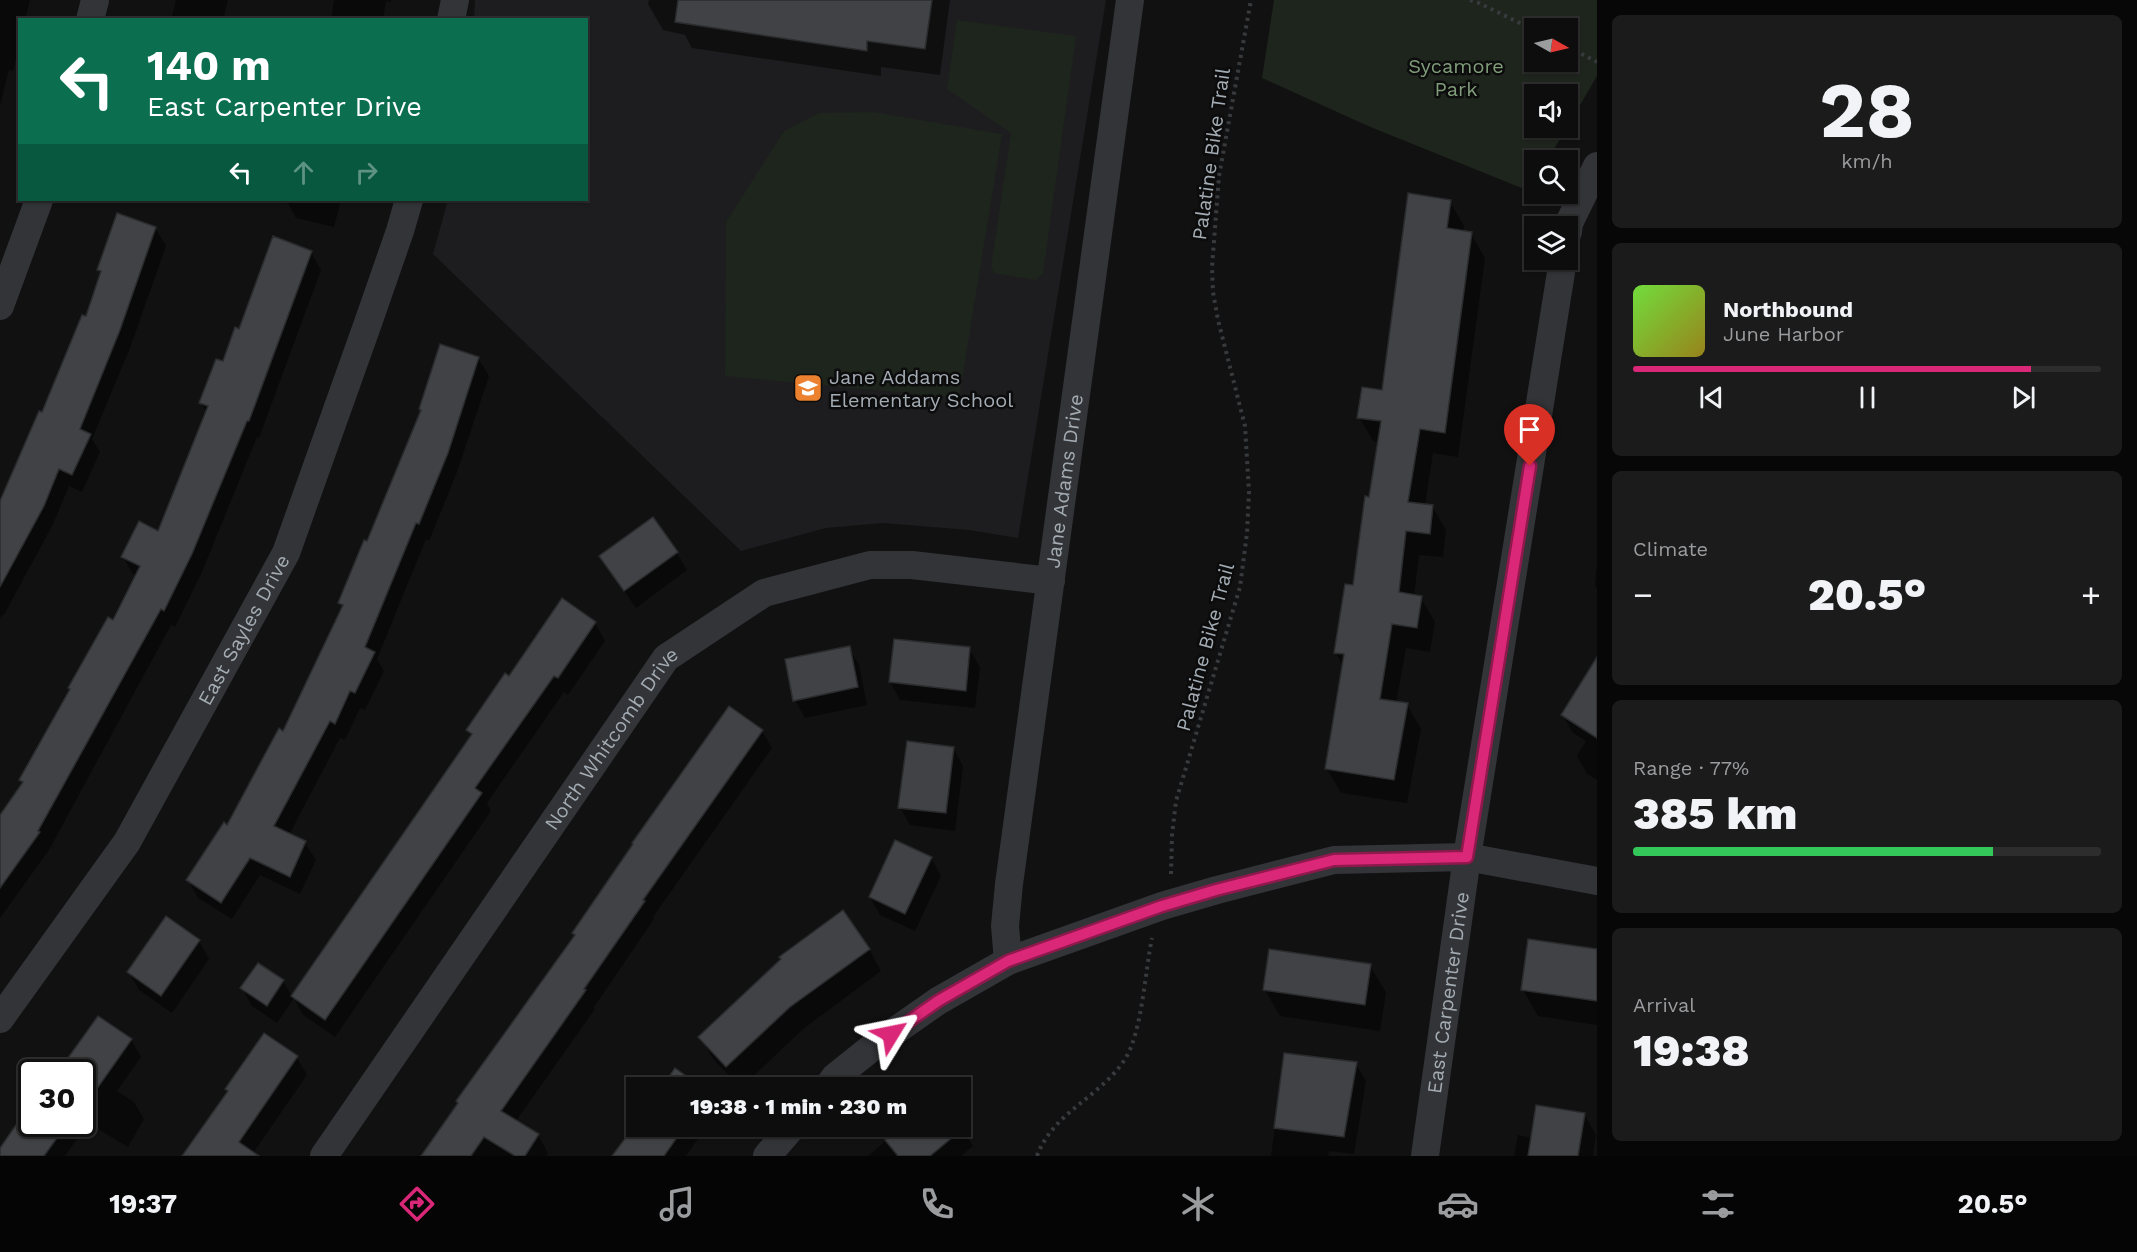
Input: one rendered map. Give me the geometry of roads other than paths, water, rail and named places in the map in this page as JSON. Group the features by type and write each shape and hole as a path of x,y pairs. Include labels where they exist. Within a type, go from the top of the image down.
{"street":[{"path":"90,18 95,0"},
{"path":"451,18 455,0"},
{"name":"Jane Adams Drive","path":"1008,961 1005,926 1009,884 1130,0"},
{"path":"1572,216 1597,166"},
{"path":"0,306 39,201"},
{"name":"East Sayles Drive","path":"0,1018 127,842 286,553 409,201"},
{"name":"East Carpenter Drive","path":"1425,1156 1467,857 1561,270"},
{"name":"North Whitcomb Drive","path":"324,1156 666,658 764,593 870,565 912,565 1051,582"},
{"path":"836,1077 875,1045 938,1001 1008,961 1162,906 1216,890 1334,860 1467,857 1597,881"},
{"path":"767,1156 783,1137"}],"place":[{"name":"Jane Addams Elementary School","path":"808,388"}],"park label":[{"name":"Sycamore Park","path":"1456,78"}]}
